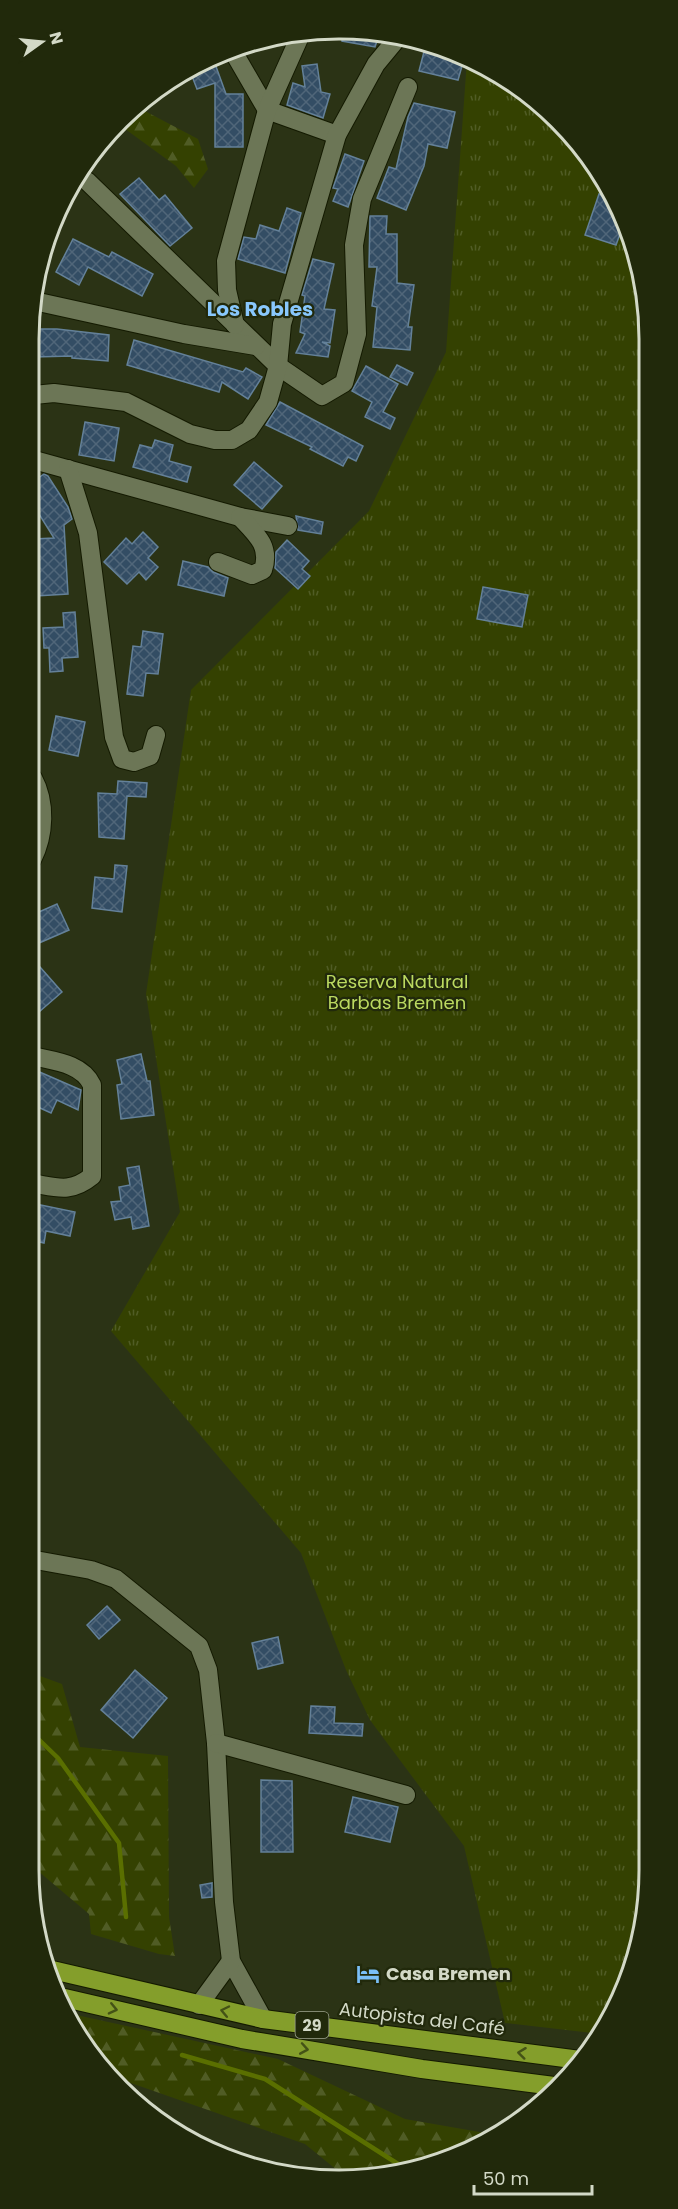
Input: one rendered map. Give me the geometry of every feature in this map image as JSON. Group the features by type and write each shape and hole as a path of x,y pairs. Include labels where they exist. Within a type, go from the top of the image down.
{"highway":[{"name":"Autopista del Café","path":"57,1972 264,2019 572,2059"},
{"name":"29","path":"68,1999 242,2039 422,2070 548,2085"}],"street":[{"path":"235,325 227,290 226,261 267,110 297,42"},
{"path":"39,394 54,393 126,402 190,434 215,440 232,440 249,430 268,402 278,366 282,324 337,135 376,64 392,44"},
{"path":"237,57 267,110 337,135"},
{"path":"87,181 256,346 278,366 322,396 344,383 357,334 354,245 362,199 408,87"},
{"path":"42,303 184,334 256,346"},
{"path":"39,461 240,517 288,526"},
{"path":"68,468 88,533 114,737 122,759 135,762 150,756 156,735"},
{"path":"218,562 252,575 263,570 267,556 262,544 240,517"},
{"path":"39,793 43,816 39,842"},
{"path":"39,1058 76,1067 87,1074 92,1084 92,1176 81,1185 65,1189 39,1184"},
{"path":"39,1561 91,1570 116,1579 199,1646 208,1670 216,1743 224,1902 231,1961 264,2019"},
{"path":"216,1743 406,1794"},
{"path":"199,2006 231,1961"}],"green space":[{"name":"Reserva Natural Barbas Bremen","path":"466,68 489,79 537,113 565,141 588,172 608,206 623,243 633,280 638,319 639,1870 636,1909 629,1948 608,2003 591,2033 505,2023 464,1846 370,1720 346,1670 301,1553 111,1331 180,1212 146,994 191,690 369,511 446,352"},
{"path":"144,111 198,139 208,169 194,188 176,166 125,129"},
{"path":"39,1676 62,1684 80,1747 168,1756 169,1917 175,1956 159,1954 91,1934 89,1914 39,1872"},
{"path":"76,2015 278,2059 405,2119 484,2133 454,2147 417,2160 359,2169 337,2170 305,2144 127,2082 101,2053"}],"building":[{"path":"342,39 377,42 375,47"},
{"path":"424,51 462,66 458,80 419,71"},
{"path":"317,64 321,92 330,94 323,118 287,105 293,83 305,87 302,66"},
{"path":"216,66 226,94 243,94 243,147 215,147 215,83 197,89 192,77"},
{"path":"414,103 455,112 447,148 428,144 424,166 406,210 377,198 389,167 396,169 408,117"},
{"path":"345,154 364,161 348,207 333,201 338,189 333,188"},
{"path":"139,178 159,200 165,195 192,228 170,246 120,194"},
{"path":"599,194 602,195 608,206 620,234 616,245 585,235"},
{"path":"287,208 301,213 285,273 238,259 244,237 256,239 260,225 279,231"},
{"path":"370,216 387,216 386,234 397,234 397,283 414,285 408,327 412,327 410,350 373,347 377,307 372,306 377,267 369,267"},
{"path":"73,239 109,257 112,252 153,274 142,296 88,267 79,285 56,272"},
{"path":"313,259 334,264 324,309 335,310 330,343 322,342 330,346 328,357 296,353 305,334 300,332 305,296 302,295"},
{"path":"40,329 109,335 108,361 72,358 72,356 39,357"},
{"path":"134,340 243,372 246,368 262,377 248,399 222,382 219,392 127,365"},
{"path":"397,365 413,373 407,385 390,377"},
{"path":"366,366 398,384 383,412 395,418 390,429 365,417 372,402 352,391"},
{"path":"280,402 363,446 356,461 348,457 343,466 310,449 312,447 266,425"},
{"path":"85,422 119,428 114,461 79,455"},
{"path":"155,440 173,445 169,461 191,467 187,482 133,467 140,445 152,448"},
{"path":"254,462 282,486 262,509 234,485"},
{"path":"44,474 48,476 68,507 72,519 64,525 68,594 39,596 39,539 54,538 39,514 39,478"},
{"path":"296,516 323,522 321,534 298,530"},
{"path":"143,532 158,547 148,558 158,567 146,580 139,572 127,584 104,562 126,538 132,544"},
{"path":"287,540 309,561 302,569 310,576 298,589 275,568 276,552"},
{"path":"183,561 208,567 213,572 228,578 224,596 178,585"},
{"path":"483,587 528,595 522,627 477,619"},
{"path":"75,612 78,657 62,658 63,671 50,672 49,648 44,648 43,628 64,627 63,613"},
{"path":"143,631 163,634 158,674 146,673 143,696 127,694 133,646 141,647"},
{"path":"56,716 85,722 78,756 49,750"},
{"path":"118,781 147,783 146,797 127,796 124,839 99,837 98,793 117,794"},
{"path":"115,865 127,866 122,912 92,908 95,877 114,879"},
{"path":"57,904 69,930 39,943 39,912"},
{"path":"39,968 62,992 39,1012"},
{"path":"141,1054 147,1081 150,1081 154,1115 121,1119 117,1085 122,1084 117,1060"},
{"path":"39,1072 81,1090 78,1110 57,1100 51,1113 39,1108"},
{"path":"139,1166 149,1226 133,1229 131,1217 115,1220 111,1202 121,1201 119,1187 130,1185 127,1168"},
{"path":"39,1205 75,1212 70,1236 46,1231 44,1243 39,1242"},
{"path":"107,1606 120,1620 99,1639 87,1625"},
{"path":"278,1637 283,1663 258,1669 252,1643"},
{"path":"135,1670 167,1698 133,1738 101,1710"},
{"path":"311,1706 335,1707 334,1723 363,1724 362,1736 309,1733"},
{"path":"261,1780 292,1781 293,1852 261,1852"},
{"path":"353,1797 398,1807 390,1842 345,1832"},
{"path":"212,1883 212,1897 202,1898 200,1885"}],"waterway":[{"path":"39,1740 58,1758 119,1843 126,1917"},
{"path":"182,2055 265,2079 398,2164"}],"place":[{"name":"Casa Bremen","path":"368,1974"}],"district":[{"name":"Los Robles","path":"260,309"}]}
